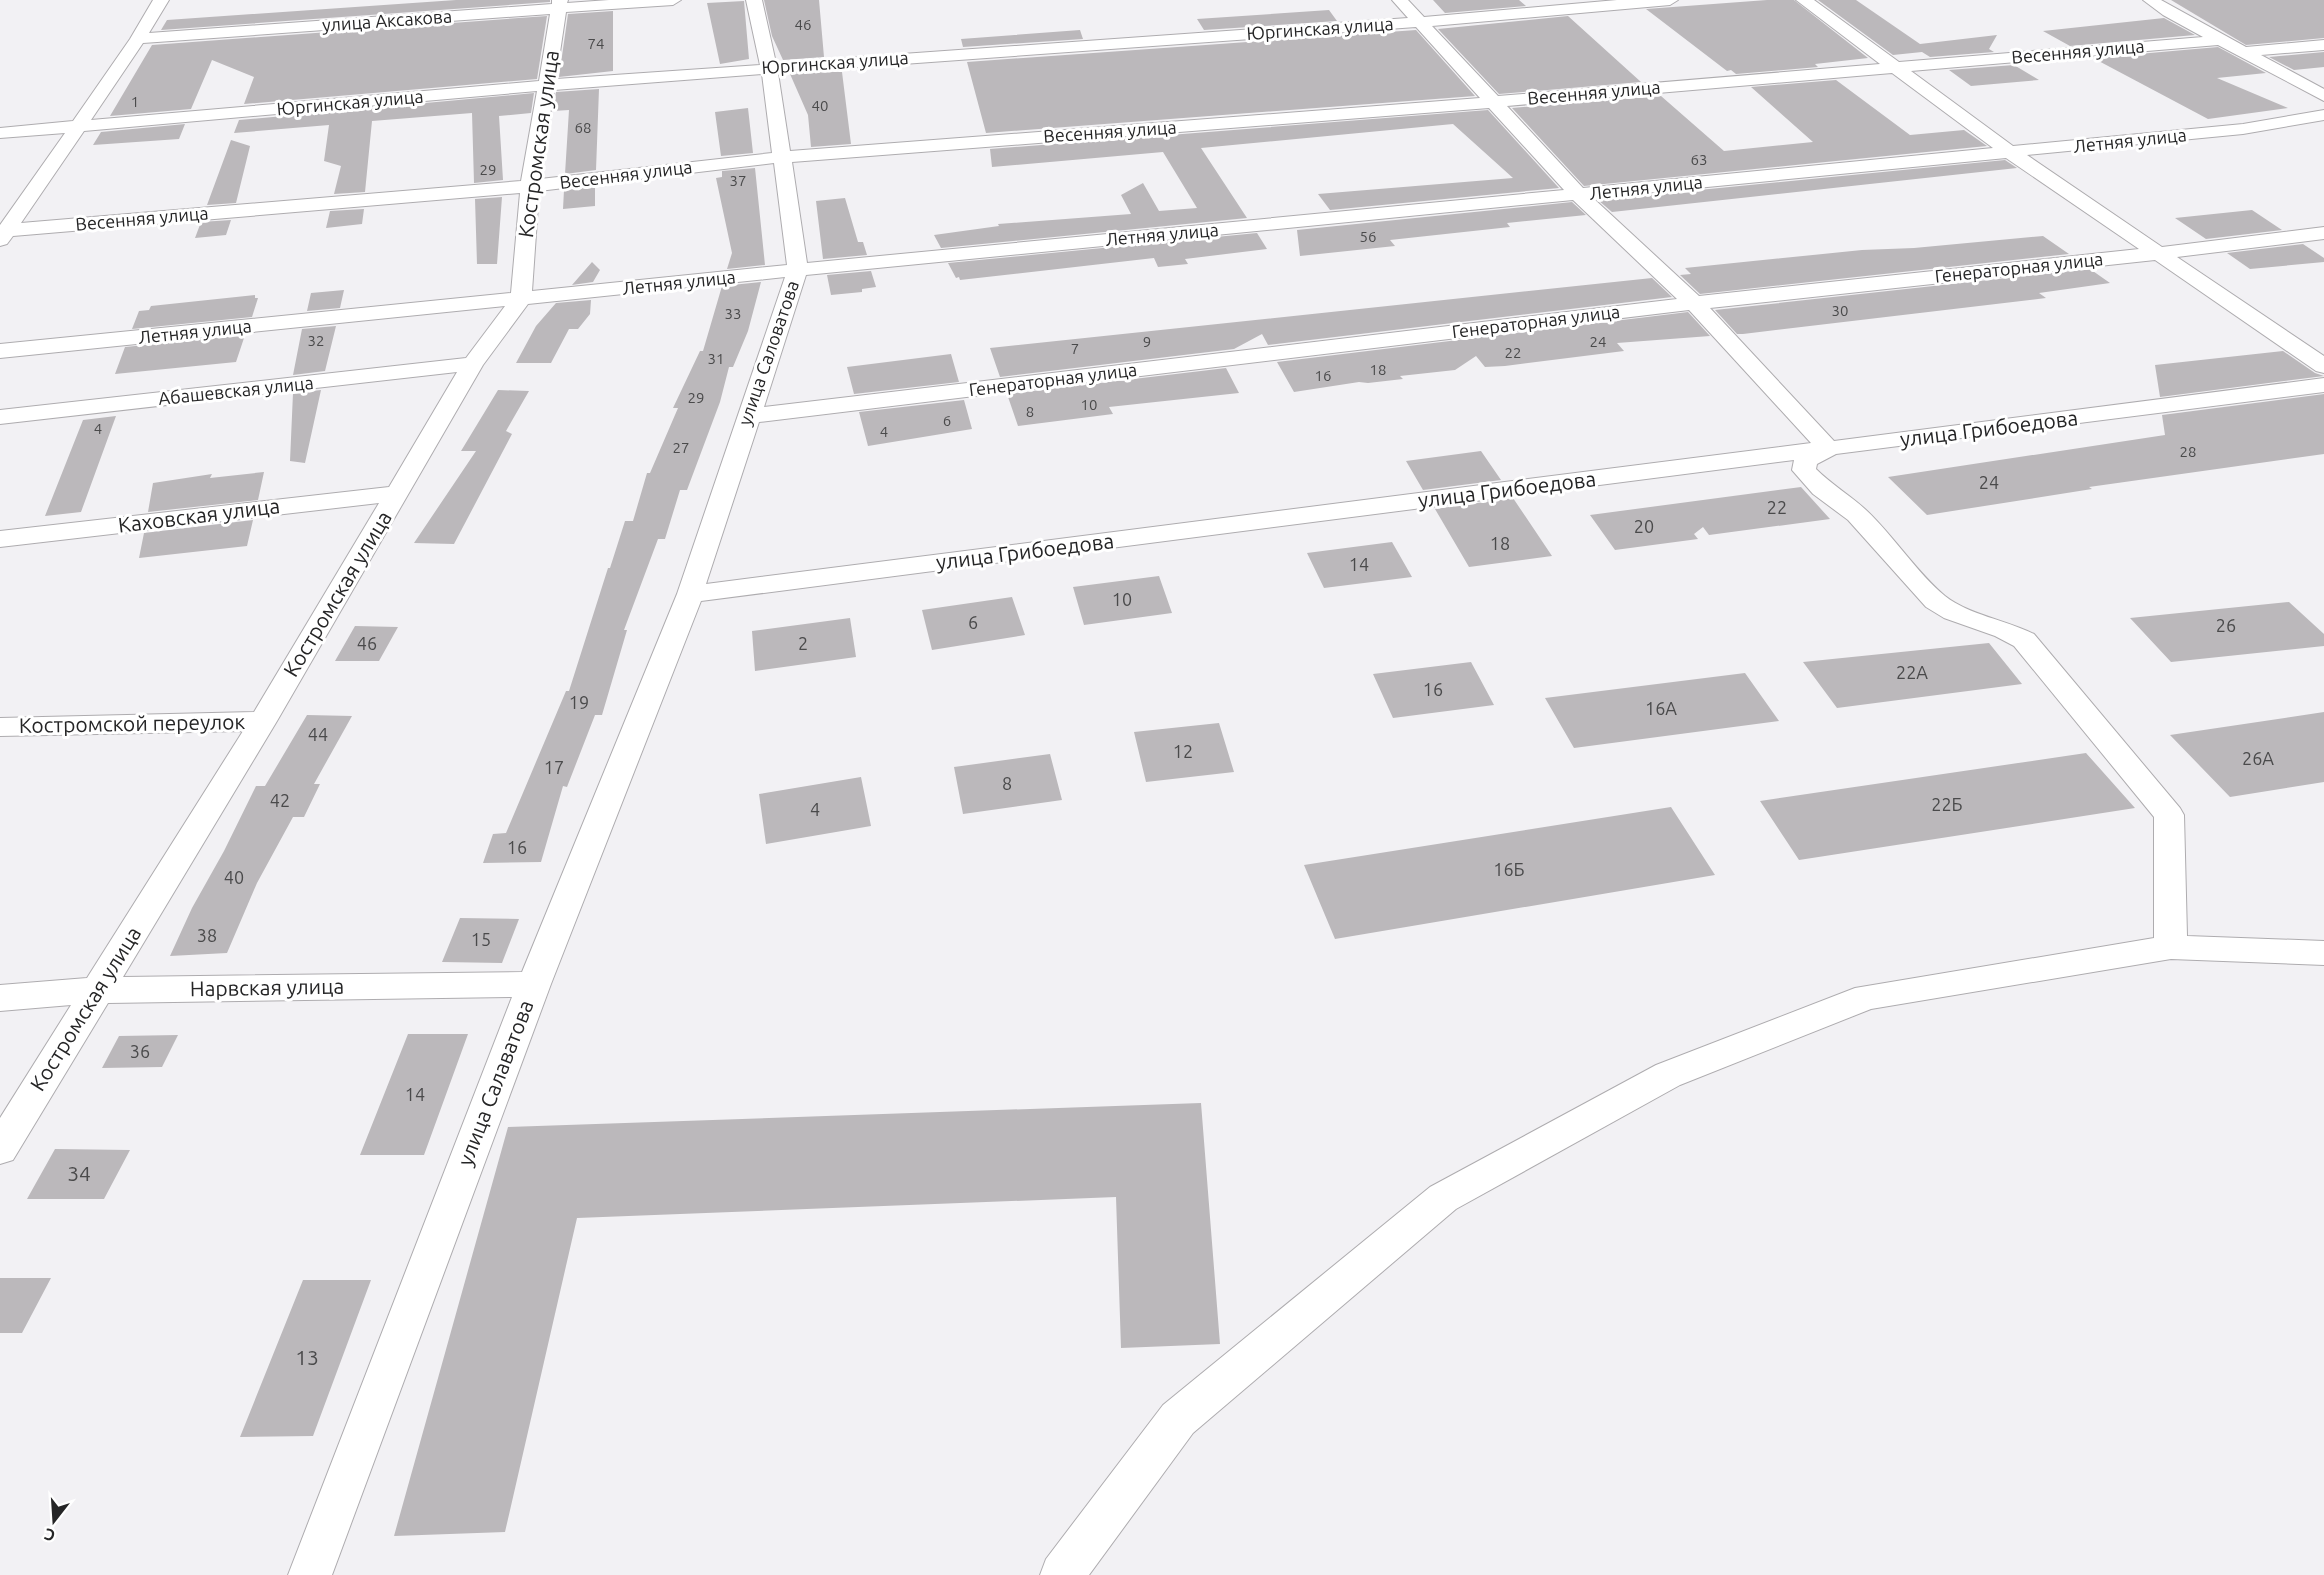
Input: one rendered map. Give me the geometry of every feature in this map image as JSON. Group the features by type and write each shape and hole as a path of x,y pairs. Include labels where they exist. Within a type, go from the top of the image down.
{"street":[{"path":"2,234 138,39 161,0"},
{"name":"улица Аксакова","path":"138,39 560,4 673,0"},
{"name":"улица Саловатова","path":"690,594 798,270 769,67 753,0"},
{"path":"1400,0 1579,195 1694,303 1829,449 1806,460 1804,470 1822,489 1857,515 1935,602 1953,612 2005,630 2024,640 2169,815 2171,947"},
{"name":"Юргинская улица","path":"0,133 769,67 1420,21 1670,0"},
{"path":"1804,0 1893,68 2010,152 2324,366"},
{"path":"2151,0 2324,96"},
{"name":"Костромская улица","path":"0,1149 263,721 472,364 521,299 530,186 560,4"},
{"name":"Весенняя улица","path":"2,234 530,186 781,158 1494,102 2220,40"},
{"path":"2245,52 2324,45"},
{"name":"Летняя улица","path":"0,351 798,270 2243,129 2324,115"},
{"name":"Генераторная улица","path":"748,416 1694,303 2160,253 2324,232"},
{"name":"Абашевская улица","path":"0,417 472,364"},
{"name":"улица Грибоедова","path":"690,594 2324,386"},
{"name":"Каховская улица","path":"0,539 398,493"},
{"name":"улица Салаватова","path":"310,1575 534,984 690,594"},
{"name":"Костромской переулок","path":"0,727 263,721"},
{"path":"1062,1575 1178,1419 1443,1198 1668,1075 1867,997 2171,947 2324,952"},
{"name":"Нарвская улица","path":"0,998 98,990 534,984"}],"building":[{"path":"456,0 550,0 550,2 161,30 167,20"},
{"path":"764,0 819,0 824,57 783,60 772,36"},
{"path":"1433,0 1519,0 1526,6 1445,13"},
{"path":"1794,0 1868,58 1815,64 1818,67 1736,74 1731,70 1727,71 1646,9"},
{"path":"1818,0 1856,0 1920,44 1997,35 1989,49 1994,52 1930,57 1922,52 1893,55"},
{"path":"2171,0 2324,0 2324,38 2246,45"},
{"path":"744,1 749,59 720,64 707,3"},
{"path":"1329,10 1337,21 1204,30 1197,19"},
{"path":"613,11 613,71 559,77 568,14"},
{"path":"547,16 537,79 244,104 254,77 212,60 191,109 110,116 152,45"},
{"path":"1568,16 1641,82 1499,94 1438,29"},
{"path":"2164,18 2195,35 2070,46 2043,31"},
{"path":"1080,30 1083,39 963,47 961,39"},
{"path":"1416,30 1475,96 986,133 967,62"},
{"path":"2218,47 2266,73 2217,78 2288,108 2208,119 2093,58"},
{"path":"2324,52 2324,67 2294,70 2269,57"},
{"path":"2014,65 2039,80 1971,86 1949,70"},
{"path":"842,72 851,144 811,147 808,115 790,74"},
{"path":"1836,80 1910,135 1964,130 1987,146 1584,186 1512,108 1661,96 1724,151 1813,142 1751,87"},
{"path":"599,89 596,170 565,174 569,110 553,111 556,92"},
{"path":"534,93 531,113 499,116 503,180 474,183 472,113 372,121 365,192 334,194 341,166 324,161 329,125 234,133 239,120"},
{"path":"748,108 753,153 721,156 715,112"},
{"path":"1488,110 1559,188 1330,210 1318,194 1513,178 1453,124 1201,148 1247,218 941,248 934,235 999,226 998,224 1131,214 1121,195 1143,183 1159,211 1197,208 1163,152 992,167 990,149"},
{"path":"185,124 179,139 93,145 101,132"},
{"path":"231,140 250,146 236,203 207,205"},
{"path":"2005,160 2017,168 1612,212 1598,200"},
{"path":"755,168 765,265 727,269 732,253 716,178 722,177 722,171"},
{"path":"595,187 595,206 563,209 564,190"},
{"path":"502,197 497,264 477,264 475,199"},
{"path":"845,198 858,242 863,242 867,255 823,259 816,201"},
{"path":"1572,202 1586,215 1507,223 1510,227 1390,240 1395,246 1300,256 1297,230"},
{"path":"364,209 362,224 326,228 330,211"},
{"path":"2252,210 2282,230 2206,239 2175,218"},
{"path":"231,220 226,235 195,238 201,222"},
{"path":"1257,233 1267,249 1185,259 1188,264 1158,267 1154,258 960,280 959,277 956,278 948,263"},
{"path":"2043,236 2069,254 1700,294 1680,275 1691,274 1685,268 1862,250 1914,248"},
{"path":"2303,244 2324,258 2324,262 2250,269 2227,253"},
{"path":"592,262 600,270 593,282 572,285"},
{"path":"2090,269 2110,283 2039,293 2046,298 1743,334 1737,334 1715,310"},
{"path":"871,271 876,287 862,289 862,292 831,295 827,275"},
{"path":"1652,278 1672,297 1268,345 1262,334 1234,349 1000,377 990,348"},
{"path":"761,282 748,331 733,367 729,367 720,402 687,490 680,490 665,539 658,539 624,630 627,630 602,715 595,715 567,787 563,786 541,862 483,863 493,834 506,833 566,691 569,691 625,521 633,521 647,473 650,473 678,408 673,408 700,351 703,351 722,286"},
{"path":"344,290 340,308 307,311 311,293"},
{"path":"255,295 255,298 258,298 252,317 132,329 139,311 149,310 151,306"},
{"path":"591,300 590,314 578,329 569,329 551,363 516,363 536,326 556,303"},
{"path":"1688,312 1710,336 1617,343 1624,351 1505,366 1485,367 1476,356 1455,370 1400,376 1403,379 1359,382 1294,392 1277,362"},
{"path":"336,326 325,371 293,375 302,329"},
{"path":"245,335 236,362 115,374 125,347"},
{"path":"2283,351 2315,373 2324,376 2160,397 2155,365"},
{"path":"951,354 959,382 854,394 847,367"},
{"path":"1226,368 1239,393 1109,407 1113,414 1018,426 1007,394"},
{"path":"321,390 305,463 290,461 293,393"},
{"path":"498,390 529,391 506,431 512,434 454,544 414,543 476,451 461,451"},
{"path":"2324,394 2324,454 2089,487 2092,489 1927,515 1888,477 2165,435 2162,415"},
{"path":"964,400 972,429 868,446 859,412"},
{"path":"116,416 81,512 45,516 83,420"},
{"path":"1481,451 1501,480 1423,490 1406,461"},
{"path":"264,472 258,500 148,512 153,483 212,474 210,478"},
{"path":"1801,487 1830,519 1709,535 1703,527 1694,534 1698,539 1615,550 1590,515"},
{"path":"1513,498 1552,556 1469,567 1435,509"},
{"path":"253,520 247,546 139,558 144,533"},
{"path":"1392,542 1412,577 1324,588 1307,553"},
{"path":"1159,576 1172,613 1084,625 1073,587"},
{"path":"1012,597 1025,635 932,650 922,610"},
{"path":"2289,602 2324,634 2324,646 2171,662 2130,618"},
{"path":"850,618 856,657 755,671 752,631"},
{"path":"355,626 398,627 379,661 335,661"},
{"path":"1989,643 2022,684 1837,708 1803,662"},
{"path":"1471,662 1494,705 1393,718 1373,674"},
{"path":"1745,673 1779,721 1574,748 1545,698"},
{"path":"2324,712 2324,782 2230,797 2170,735"},
{"path":"307,715 352,716 314,784 320,784 304,817 293,817 257,883 227,953 170,956 192,908 224,851 256,786 265,786"},
{"path":"1219,723 1234,772 1146,782 1134,732"},
{"path":"2086,753 2135,808 1799,860 1760,801"},
{"path":"1050,754 1062,800 963,814 954,767"},
{"path":"861,777 871,826 766,844 759,794"},
{"path":"1671,807 1715,875 1335,939 1304,865"},
{"path":"460,918 519,919 502,963 442,962"},
{"path":"408,1034 468,1034 424,1155 360,1155"},
{"path":"178,1035 162,1067 102,1068 119,1036"},
{"path":"1201,1103 1220,1344 1121,1348 1116,1197 577,1218 505,1532 394,1536 508,1127"},
{"path":"55,1149 130,1150 104,1199 27,1199"},
{"path":"0,1278 51,1278 22,1333 0,1333"},
{"path":"303,1280 371,1280 313,1436 240,1437"}]}
